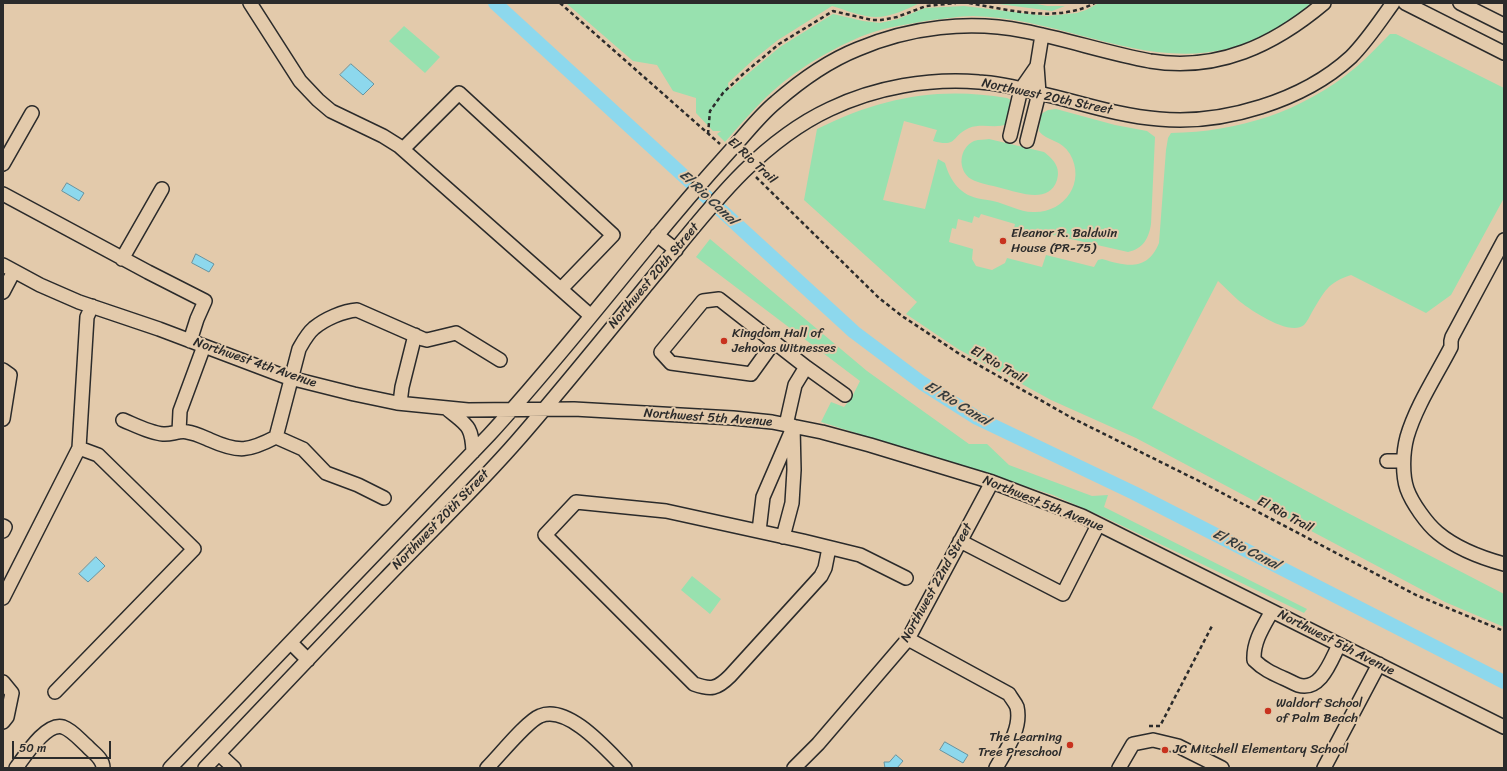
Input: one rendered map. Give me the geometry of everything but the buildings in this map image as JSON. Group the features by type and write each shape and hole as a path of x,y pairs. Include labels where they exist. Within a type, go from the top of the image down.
{"street":[{"path":"250,3 300,81 318,100 330,111 383,136 403,149 591,316"},
{"name":"Northwest 20th Street","path":"170,768 513,410 710,173 774,103 813,73 855,50 880,40 926,29 950,26 999,27 1025,31 1149,60 1183,63 1210,61 1258,47 1275,39 1300,23 1324,3"},
{"name":"Northwest 20th Street","path":"205,768 505,454 545,409 701,220 747,168 766,150 806,122 849,100 872,93 899,86 928,82 954,81 1002,84 1122,114 1158,119 1199,119 1237,113 1282,99 1305,88 1334,70 1364,43 1393,3"},
{"path":"1405,3 1504,53"},
{"path":"1460,3 1504,25"},
{"path":"1027,140 1039,93 1037,66 1042,35"},
{"path":"1010,136 1020,89 1037,66"},
{"path":"403,149 459,93 613,235 560,289"},
{"path":"3,164 32,113"},
{"path":"122,259 162,189"},
{"path":"3,194 122,259 205,301 190,341"},
{"path":"658,235 676,250"},
{"path":"1504,240 1452,337 1451,347 1420,405 1407,438 1403,461 1407,488 1421,513 1438,533 1454,544 1489,560 1504,564"},
{"path":"3,292 8,268"},
{"name":"Northwest 4th Avenue","path":"8,268 40,285 92,306 292,378 354,394 400,403 468,410 545,409"},
{"path":"774,342 751,374 671,363 661,352 703,301 719,299 806,367 845,395"},
{"path":"3,598 79,448 87,316 92,306"},
{"path":"123,420 158,434 186,431 227,447 248,449 258,446 276,437 299,349 309,333 313,329 348,310 357,310 428,340 456,333 500,360"},
{"path":"400,403 402,387 415,335"},
{"path":"179,432 180,411 204,346"},
{"path":"759,531 763,497 789,426 795,385 806,367"},
{"path":"3,370 10,374 3,419"},
{"path":"446,408 466,424 471,431 473,452"},
{"name":"Northwest 5th Avenue","path":"545,409 733,418 789,426 822,432 870,445 992,482 1082,516 1504,727"},
{"path":"783,537 792,503 794,470 789,426"},
{"path":"276,437 303,449 330,475 358,485 384,498"},
{"path":"55,692 194,548 98,455 79,448"},
{"path":"1387,461 1403,461"},
{"name":"Northwest 22nd Street","path":"794,768 818,744 908,639 992,482"},
{"path":"829,548 825,568 821,576 726,680 715,688 705,688 694,684 545,535 576,502 666,511 860,555 906,578"},
{"path":"960,541 1063,594 1098,525"},
{"path":"3,526 5,527 3,531"},
{"path":"1272,611 1260,634 1254,650 1254,660 1263,669 1299,686 1309,685 1316,682 1323,675 1339,645"},
{"path":"908,639 1009,694 1016,705 1018,718 1015,733 996,768"},
{"path":"291,643 308,660"},
{"path":"1324,768 1379,664"},
{"path":"3,682 12,693 7,717 3,722"},
{"path":"487,768 529,724 539,716 552,713 568,719 583,728 625,768"},
{"path":"16,768 31,748 49,729 54,726 59,726 69,730 100,759 103,768"},
{"path":"1119,768 1133,744 1154,740 1178,746 1222,768"},
{"path":"219,754 234,768"}],"path":[{"name":"El Rio Trail","path":"560,3 729,152"},
{"path":"708,134 710,111 723,93 779,44 832,11 872,20 881,20 897,17 926,6 956,3"},
{"path":"969,3 1043,13 1076,10 1085,8 1095,3"},
{"name":"El Rio Trail","path":"747,168 879,298 902,316 960,355 1072,418 1203,483 1416,595 1504,632"},
{"path":"1149,726 1160,726 1213,624"}],"green space":[{"path":"566,3 920,3 894,14 880,17 862,15 832,6 778,40 753,60 728,83 729,90 780,47 833,14 863,21 880,23 898,19 925,8 964,6 1047,16 1077,13 1099,3 1311,3 1282,25 1271,31 1233,47 1196,53 1160,52 1123,46 1049,27 1012,20 973,16 931,20 889,28 865,35 841,46 794,74 761,102 725,142 717,134 721,131 713,131 696,113 696,98 673,91 657,65 633,61"},
{"path":"991,3 1032,3 1047,6 1065,6 1052,11"},
{"path":"404,26 440,57 425,73 389,41"},
{"path":"1390,34 1396,34 1504,88 1504,198 1451,295 1426,313 1351,275 1337,281 1327,289 1304,325 1298,328 1289,328 1270,321 1251,310 1218,281 1152,408 1344,511 1504,594 1504,627 1445,602 1136,438 1051,400 958,349 906,314 917,302 804,200 817,129 863,109 909,97 957,93 1007,98 1011,100 1013,106 1007,124 969,128 959,134 954,140 947,143 933,141 937,130 904,121 883,200 925,209 938,159 945,163 953,182 957,187 968,195 998,202 1019,210 1030,212 1046,211 1055,207 1070,194 1076,175 1070,154 1066,149 1039,131 1041,114 1048,110 1056,109 1115,125 1147,131 1155,137 1151,224 1147,238 1141,246 1133,251 1128,252 1040,232 1038,238 1018,233 1018,230 1014,228 1015,224 981,214 979,218 974,216 972,223 958,219 956,229 952,228 949,242 973,249 972,259 976,266 992,270 1005,263 1007,258 1042,267 1046,255 1094,267 1098,260 1102,259 1127,265 1142,263 1154,252 1159,243 1166,150 1168,138 1171,133 1221,129 1245,124 1291,108 1313,97 1335,83 1355,68"},
{"path":"989,139 1044,152 1053,161 1058,171 1057,180 1053,188 1040,195 1032,195 971,179 966,175 962,165 965,149 974,141"},
{"path":"710,239 867,371 969,444 987,444 1009,465 1092,496 1108,495 1104,507 1307,609 1304,613 1110,520 1053,495 821,422 831,402 844,407 852,397 860,381 696,257"},
{"path":"692,576 721,599 710,614 681,590"}],"water":[{"path":"351,64 374,84 363,95 340,75"},
{"path":"67,183 84,193 79,201 62,191"},
{"path":"196,254 214,264 209,272 192,263"},
{"path":"96,557 105,566 88,582 79,574"},
{"path":"945,742 968,755 963,763 940,750"},
{"path":"896,755 903,761 897,768 885,768 884,762 889,762"}],"waterway":[{"name":"El Rio Canal","path":"495,3 854,332 922,383 977,418 1134,493 1504,682"}],"place":[{"name":"Eleanor R. Baldwin House (PR-75)","path":"1003,241"},
{"name":"Kingdom Hall of Jehovas Witnesses","path":"724,341"},
{"name":"Waldorf School of Palm Beach","path":"1268,711"},
{"name":"The Learning Tree Preschool","path":"1070,745"},
{"name":"JC Mitchell Elementary School","path":"1165,750"}]}
